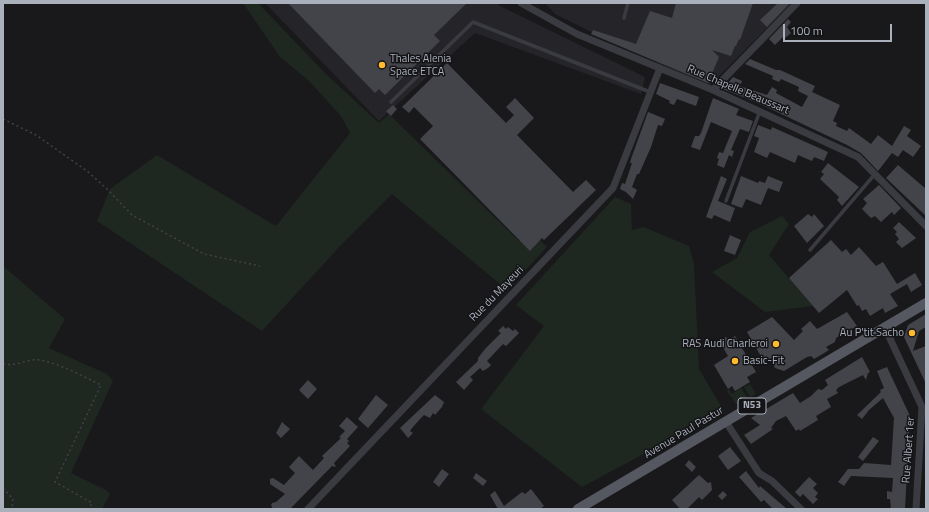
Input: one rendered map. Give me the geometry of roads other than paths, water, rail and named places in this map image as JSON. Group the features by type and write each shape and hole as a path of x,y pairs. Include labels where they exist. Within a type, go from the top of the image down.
{"main road":[{"name":"Avenue Paul Pastur","path":"578,509 926,303"}],"street":[{"name":"Rue Chapelle Beaussart","path":"521,3 577,34 713,90 858,157 926,226"},
{"path":"713,90 796,3"},
{"name":"Rue du Mayeuri","path":"308,509 612,188 660,68"},
{"name":"Rue Albert 1er","path":"885,328 924,408 916,509"},
{"path":"726,422 759,472 772,481 801,509"}],"lane":[{"path":"624,18 628,3"},
{"path":"392,102 473,22 650,92"},
{"path":"726,201 760,111"},
{"path":"810,250 875,174"}],"place":[{"name":"Thales Alenia Space ETCA","path":"382,65"},
{"name":"Au P'tit Sacho","path":"912,333"},
{"name":"RAS Audi Charleroi","path":"776,344"},
{"name":"Basic-Fit","path":"735,361"}]}
